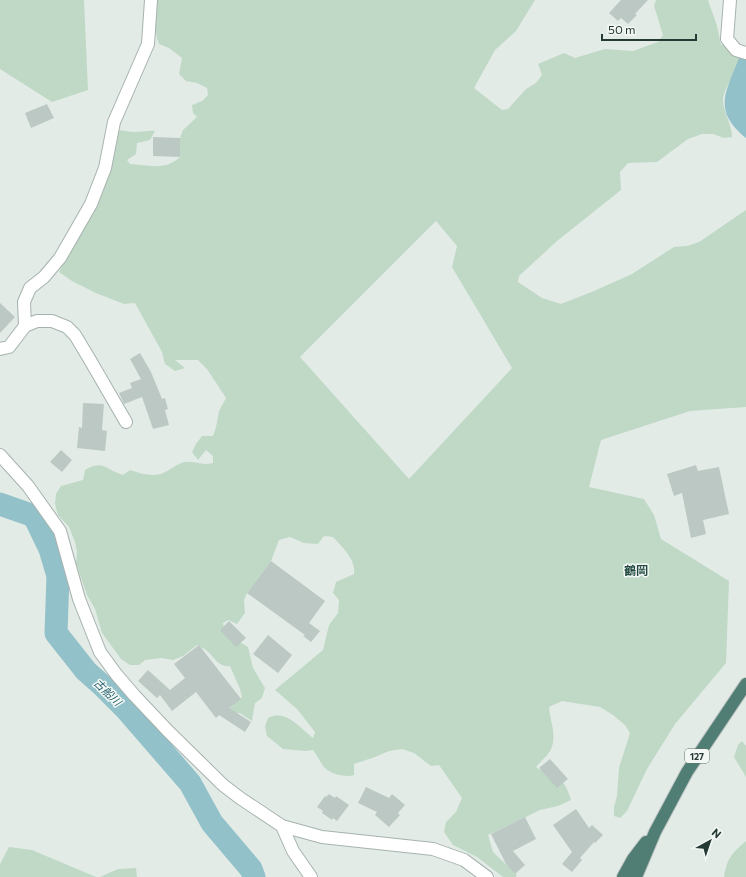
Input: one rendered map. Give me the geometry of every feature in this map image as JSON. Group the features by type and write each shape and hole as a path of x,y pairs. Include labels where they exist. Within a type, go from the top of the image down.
{"highway":[{"name":"127","path":"636,877 655,832 687,772 746,684"},
{"name":"127","path":"623,877 633,859 655,832"}],"street":[{"path":"25,326 24,302 30,288 44,277 60,258 91,204 105,168 114,122 148,44 151,0"},
{"path":"730,0 727,39 736,50 746,53"},
{"path":"0,349 9,347 25,326 37,321 52,321 67,327 90,360 126,422"},
{"path":"0,455 28,486 60,531 79,599 100,652 116,674 168,731 223,784 240,798 282,826 322,837 433,849 464,860 487,877"},
{"path":"282,826 293,851 311,877"}],"green space":[{"path":"0,0 84,0 88,90 52,102 0,69"},
{"path":"157,0 535,0 516,31 495,50 474,88 502,110 508,109 526,89 536,83 542,75 538,64 564,53 575,58 605,49 633,51 658,42 663,35 654,6 656,0 708,0 717,26 721,45 733,49 740,60 723,98 732,137 724,138 713,134 702,134 688,139 657,162 628,163 620,172 621,190 557,241 519,276 518,282 542,298 561,304 632,274 674,247 687,246 699,242 746,210 746,407 690,411 601,440 589,487 644,499 654,515 661,539 729,581 726,663 675,724 647,769 627,811 620,818 614,816 614,807 617,796 619,768 630,733 625,725 600,707 562,701 549,707 553,735 552,746 549,753 536,767 562,781 571,800 558,806 540,810 488,835 493,852 517,875 516,877 503,877 477,857 453,845 444,832 446,822 456,812 462,798 439,765 431,766 414,753 402,749 389,751 354,764 354,775 342,776 327,769 313,750 306,751 283,749 267,736 265,726 268,718 274,716 287,718 313,738 315,732 297,709 275,690 323,650 329,625 338,613 339,600 333,593 336,582 354,574 351,558 333,537 324,536 318,544 304,543 290,537 279,540 271,561 247,593 244,600 245,613 237,624 228,620 223,623 225,633 248,647 253,668 265,688 262,698 255,703 252,721 240,713 232,715 223,714 242,697 240,689 230,666 220,664 204,649 197,645 183,656 173,660 161,658 145,660 139,665 130,665 121,659 102,633 95,609 87,595 76,563 77,552 75,542 69,527 58,515 55,504 56,494 61,486 83,480 85,470 96,465 104,466 123,475 130,470 154,475 164,473 185,462 206,464 213,463 213,456 206,450 198,460 192,452 202,436 213,436 219,411 226,398 207,369 198,360 175,360 185,368 175,371 165,364 162,352 135,303 124,304 96,293 72,281 59,272 69,253 115,130 135,132 155,131 150,140 137,143 136,154 127,160 130,164 163,166 169,164 180,157 180,138 183,130 197,117 193,113 192,105 202,101 208,95 207,88 197,83 186,81 179,74 182,58 169,48 159,44 155,28","holes":["436,221 457,246 452,267 512,368 409,479 300,357"]},
{"path":"742,741 746,746 746,777 734,757 738,745"},
{"path":"746,841 746,877 724,877 731,856"},
{"path":"9,847 32,850 96,877 0,877 0,864"},
{"path":"136,868 137,877 100,877 118,869"}],"water":[{"path":"739,58 746,59 746,138 735,128 725,109 727,91"}],"building":[{"path":"621,0 648,0 628,24 621,18 618,21 609,13"},
{"path":"47,104 54,118 31,128 25,113"},
{"path":"153,137 180,138 180,157 153,156"},
{"path":"0,303 15,317 0,333"},
{"path":"140,353 151,372 162,399 165,398 168,409 165,410 169,425 153,429 142,397 124,404 119,393 132,388 130,383 141,379 130,359"},
{"path":"83,403 104,404 102,430 107,431 105,451 77,448 79,427 82,428"},
{"path":"61,450 72,460 62,472 50,462"},
{"path":"696,465 698,471 719,467 729,514 703,520 706,534 691,538 682,493 674,496 667,474"},
{"path":"271,561 325,601 309,623 320,631 311,642 303,636 305,635 247,593"},
{"path":"229,621 246,638 236,647 220,630"},
{"path":"268,635 292,655 278,673 253,654"},
{"path":"199,645 241,699 229,708 251,722 245,732 219,715 216,718 196,692 172,711 160,695 157,698 138,681 148,670 170,690 185,678 174,664"},
{"path":"550,759 568,779 557,788 539,768"},
{"path":"366,787 389,798 392,794 405,805 398,813 400,815 389,827 375,815 377,812 358,803"},
{"path":"329,794 335,798 336,796 349,805 337,821 333,818 332,820 322,813 323,811 317,807 325,796 326,797"},
{"path":"576,809 589,828 592,825 603,835 595,843 594,842 580,858 582,860 572,872 562,864 572,852 553,825"},
{"path":"525,817 536,839 513,851 525,865 515,874 506,864 491,834"}],"waterway":[{"name":"古船川","path":"0,504 31,515 35,518 50,549 58,576 56,633 86,671 125,708 190,783 212,823 251,869 254,877"}],"district":[{"name":"鶴岡","path":"636,570"}]}
